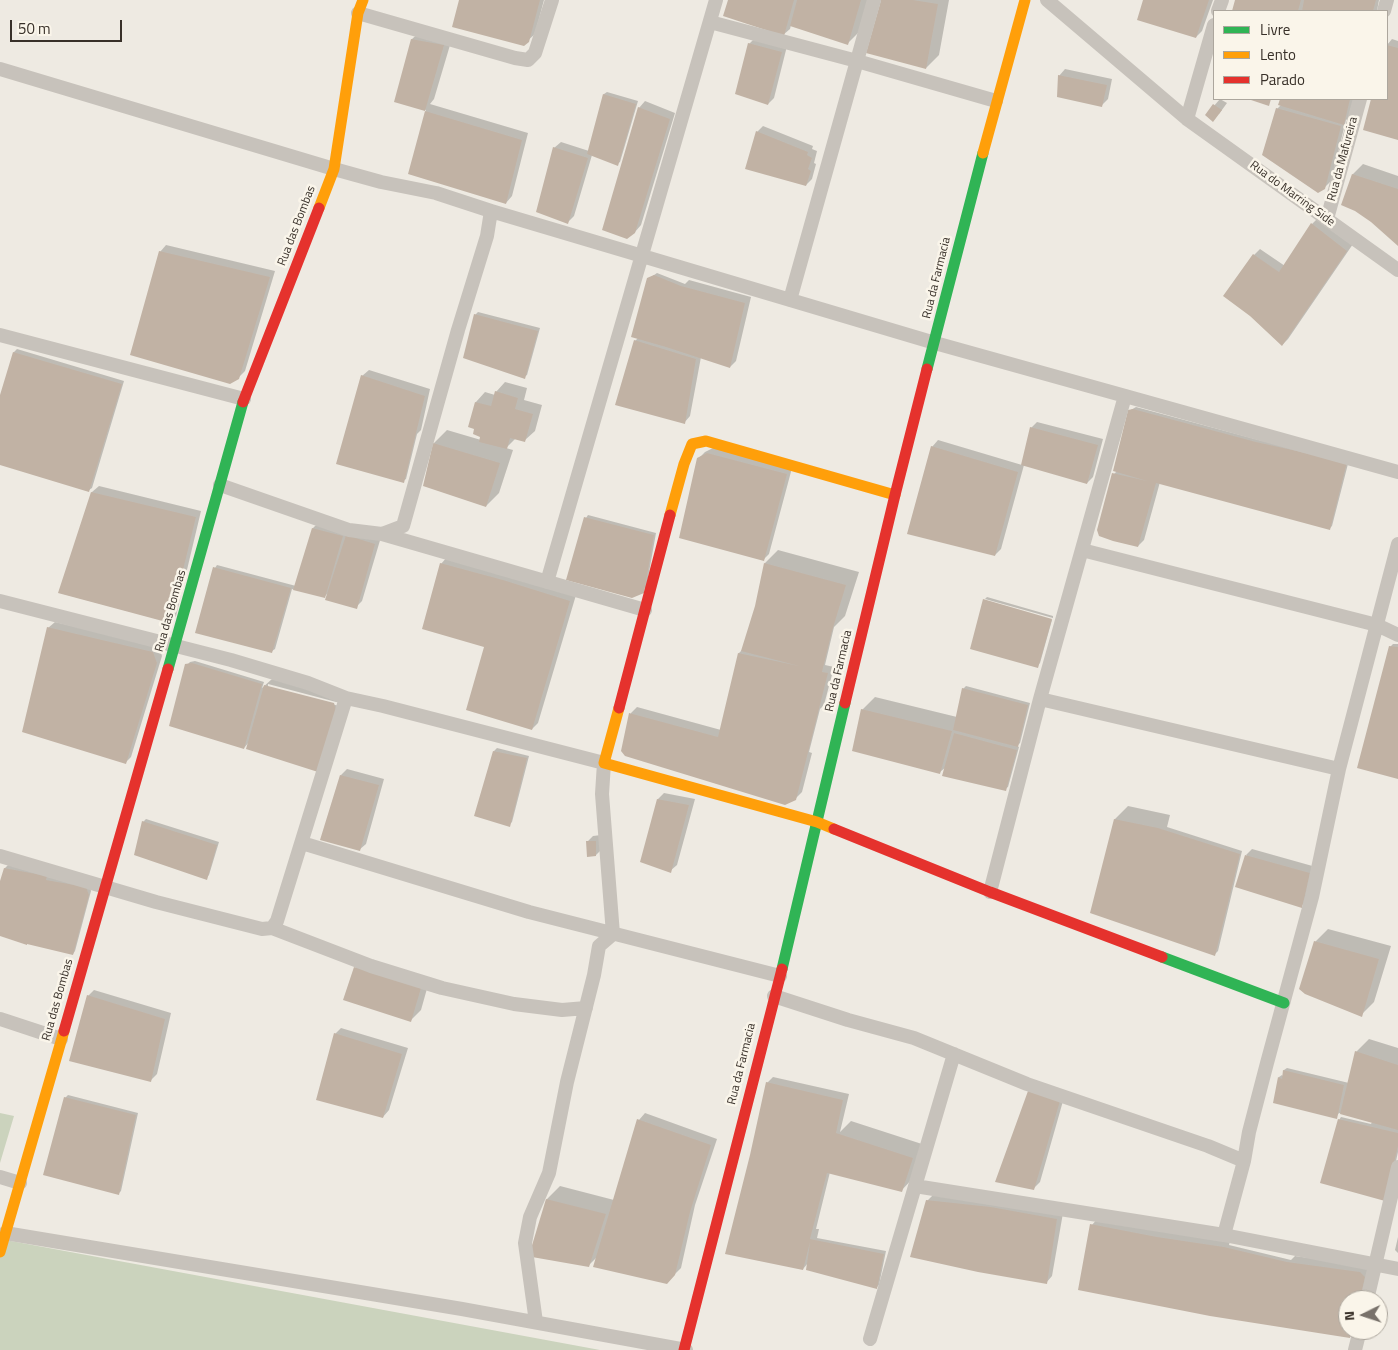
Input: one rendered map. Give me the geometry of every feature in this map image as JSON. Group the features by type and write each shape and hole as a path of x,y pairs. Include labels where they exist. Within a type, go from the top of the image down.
{"street":[{"path":"361,7 515,58 528,60 535,53 552,0"},
{"path":"547,582 716,0"},
{"path":"790,300 874,0"},
{"name":"Rua da Farmacia","path":"685,1350 780,976 895,495 996,101 1025,0"},
{"name":"Rua do Marring Side","path":"1047,0 1187,119 1398,270"},
{"name":"Rua das Bombas","path":"0,1252 176,646 244,399 334,169 361,7"},
{"path":"710,22 857,61 996,101"},
{"path":"1187,119 1213,28"},
{"path":"0,69 334,169 382,182 436,193 790,300 1398,472"},
{"name":"Rua da Mafureira","path":"1327,219 1360,100"},
{"path":"382,534 403,526 458,330 487,236 492,211"},
{"path":"0,335 244,399"},
{"path":"990,892 1040,699 1125,396"},
{"path":"613,934 602,794 604,763 684,464 692,444 706,441 895,495"},
{"path":"220,485 349,530 382,534 645,610"},
{"path":"1224,1234 1244,1160 1266,1063 1284,1004 1312,897 1340,769 1398,544"},
{"path":"1082,550 1377,625 1398,635"},
{"path":"0,601 176,646 308,683 346,698 604,763 817,822 990,892 1284,1004"},
{"path":"272,928 277,921 346,698"},
{"path":"1040,699 1340,769"},
{"path":"302,843 520,910 780,976"},
{"path":"0,856 105,887 262,929 272,928 371,966 442,988 514,1004 562,1010 586,1008"},
{"path":"536,1322 525,1243 530,1217 550,1173 567,1082 600,946 613,934"},
{"path":"774,996 848,1020 914,1038 1027,1084 1244,1160"},
{"path":"0,1019 62,1039"},
{"path":"870,1339 954,1054"},
{"path":"1368,1290 1398,1167"},
{"path":"0,1177 20,1183"},
{"path":"915,1186 1224,1234 1398,1269"},
{"path":"5,1233 462,1308 685,1350"}],"green space":[{"path":"0,1113 14,1116 0,1163"},
{"path":"0,1239 600,1350 0,1350"}],"building":[{"path":"459,0 540,0 529,42 524,46 452,27"},
{"path":"728,0 794,0 784,36 723,16"},
{"path":"797,0 861,0 848,45 790,26"},
{"path":"881,0 913,0 938,4 926,69 866,53"},
{"path":"1143,0 1209,0 1196,38 1137,20"},
{"path":"1235,0 1301,0 1298,10 1232,10"},
{"path":"1304,0 1376,0 1373,10 1302,10"},
{"path":"411,39 444,45 425,111 394,102"},
{"path":"748,43 782,52 768,105 735,94"},
{"path":"1388,45 1398,48 1398,140 1363,130 1371,100 1388,100"},
{"path":"1058,75 1107,85 1102,107 1057,97"},
{"path":"603,94 636,104 618,166 587,154"},
{"path":"1251,100 1271,100 1269,106"},
{"path":"1280,100 1350,100 1344,125 1278,105"},
{"path":"1213,104 1222,110 1213,122 1205,115"},
{"path":"638,107 670,119 635,233 627,239 602,230"},
{"path":"1276,108 1341,126 1325,189 1318,193 1262,155"},
{"path":"425,111 522,140 506,204 408,174"},
{"path":"756,131 808,152 807,155 812,158 808,169 811,171 806,186 745,169"},
{"path":"553,147 588,158 568,224 536,212"},
{"path":"1352,174 1398,189 1398,246 1371,222 1355,211 1341,205"},
{"path":"1311,223 1347,251 1282,346 1250,316 1223,296 1253,254 1279,272"},
{"path":"159,251 270,277 239,379 230,384 130,355"},
{"path":"654,275 681,286 745,303 730,368 631,337 647,278"},
{"path":"474,314 538,331 525,379 463,358"},
{"path":"634,340 696,359 685,424 615,405"},
{"path":"13,352 122,384 89,492 0,465 0,395"},
{"path":"361,375 425,396 404,483 336,464"},
{"path":"495,391 518,398 515,409 533,414 525,442 510,438 507,449 479,442 480,437 473,434 474,429 468,427 475,402 491,406"},
{"path":"1133,409 1256,442 1347,462 1330,530 1156,483 1138,547 1099,536 1097,530 1112,473 1147,481 1113,471 1128,410"},
{"path":"1030,427 1098,445 1087,484 1021,465"},
{"path":"433,443 500,463 486,507 423,486"},
{"path":"931,446 1018,472 995,556 907,534"},
{"path":"707,453 787,474 764,561 679,538 697,458"},
{"path":"91,492 196,517 170,623 58,593"},
{"path":"584,517 654,535 644,593 632,598 566,580"},
{"path":"312,528 343,536 325,598 293,590"},
{"path":"346,535 375,544 357,609 325,600"},
{"path":"440,563 570,601 532,730 466,710 484,647 422,629"},
{"path":"764,563 846,585 822,672 828,673 796,800 785,805 625,756 621,751 629,713 718,737 738,653 799,666 741,651 755,606"},
{"path":"213,567 291,588 272,653 195,633"},
{"path":"983,599 1052,619 1038,668 970,649"},
{"path":"47,627 153,652 157,663 126,764 22,732"},
{"path":"1389,646 1398,647 1398,779 1357,768"},
{"path":"192,663 262,684 244,749 169,726 185,664"},
{"path":"264,685 334,703 336,710 318,772 246,749"},
{"path":"962,688 1028,705 1018,747 953,730"},
{"path":"861,709 952,731 940,774 852,751"},
{"path":"954,733 1017,750 1006,791 942,776"},
{"path":"493,751 527,758 510,827 474,816"},
{"path":"340,775 379,785 360,851 320,840"},
{"path":"657,799 689,805 671,873 640,862"},
{"path":"1114,819 1158,828 1240,854 1215,956 1090,913"},
{"path":"142,821 217,845 207,880 134,855"},
{"path":"586,841 596,841 596,856 587,857"},
{"path":"1245,855 1310,873 1302,908 1235,887"},
{"path":"4,868 47,876 46,880 86,887 89,895 73,955 27,945 0,936 0,881"},
{"path":"1314,941 1379,959 1362,1017 1305,994 1299,989"},
{"path":"354,967 421,988 411,1022 343,1000"},
{"path":"87,995 165,1019 151,1082 69,1061"},
{"path":"334,1033 402,1054 383,1118 316,1100"},
{"path":"1355,1051 1398,1065 1398,1130 1340,1114"},
{"path":"1283,1070 1344,1085 1337,1119 1273,1103 1278,1077 1282,1079"},
{"path":"766,1082 843,1100 836,1133 913,1158 902,1192 827,1173 810,1239 884,1254 877,1289 806,1270 810,1242 803,1270 725,1254"},
{"path":"1028,1091 1060,1101 1034,1190 995,1182"},
{"path":"64,1097 136,1115 119,1195 43,1175"},
{"path":"637,1119 711,1145 690,1212 675,1275 667,1284 593,1267"},
{"path":"1338,1119 1398,1133 1398,1146 1385,1201 1320,1183"},
{"path":"546,1199 606,1214 589,1267 532,1257 530,1252"},
{"path":"926,1200 991,1207 1057,1219 1047,1284 978,1272 910,1257"},
{"path":"1090,1224 1224,1247 1287,1262 1360,1272 1365,1277 1362,1290 1338,1290 1338,1336 1210,1316 1078,1290"}],"traffic: fast":[{"path":"927,369 983,153"},
{"path":"168,669 243,402"},
{"path":"782,969 845,703"},
{"path":"1162,957 1284,1003"}],"traffic: slow":[{"path":"319,208 334,169 358,13 363,0"},
{"path":"983,153 1025,0"},
{"path":"670,515 684,464 692,444 706,441 895,495"},
{"path":"619,708 604,763 817,822 834,829"},
{"path":"0,1252 64,1031"}],"traffic: jam":[{"path":"243,402 319,208"},
{"path":"845,703 927,369"},
{"path":"619,708 670,515"},
{"path":"64,1031 168,669"},
{"path":"834,829 990,892 1162,957"},
{"path":"684,1350 782,969"}]}
